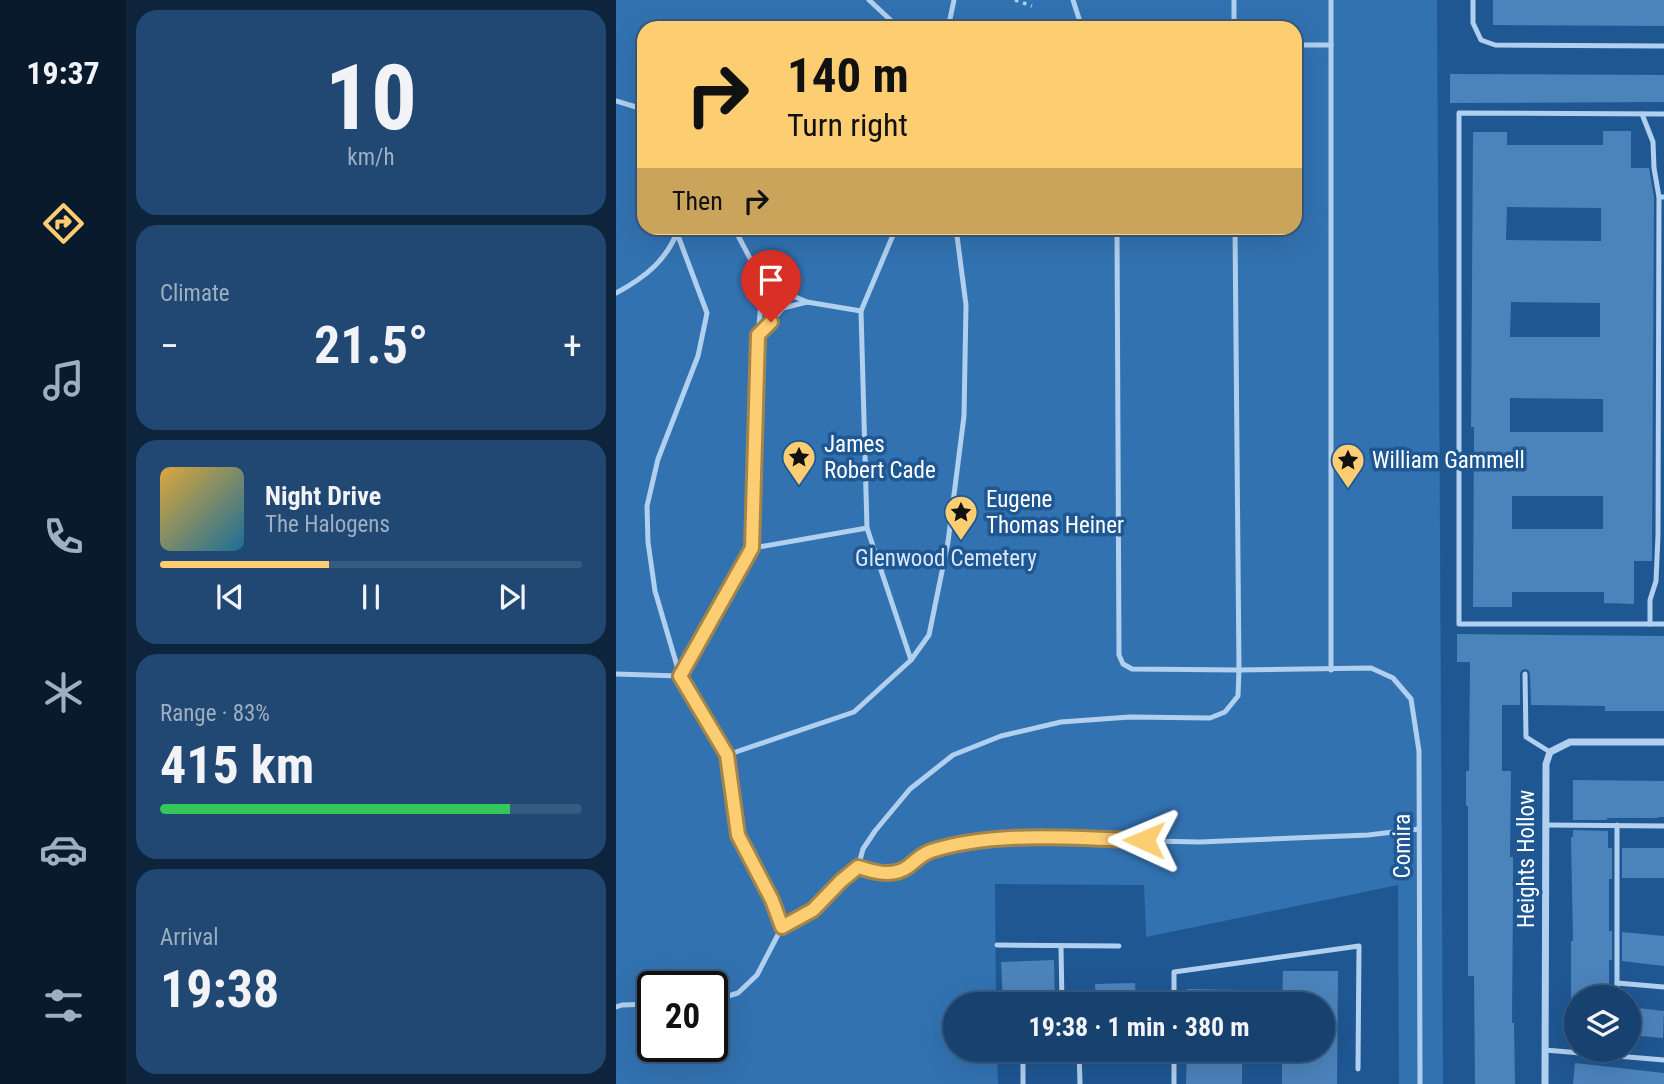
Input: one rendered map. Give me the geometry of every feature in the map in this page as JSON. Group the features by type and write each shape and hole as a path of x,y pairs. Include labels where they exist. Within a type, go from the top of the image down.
{"street":[{"path":"1550,752 1570,742 1664,741"},
{"name":"Heights Hollow","path":"1545,1084 1546,764 1550,752"}],"lane":[{"path":"869,0 892,21"},
{"path":"950,21 954,0"},
{"path":"1073,0 1080,21"},
{"path":"1234,0 1234,21"},
{"path":"1331,0 1331,670"},
{"path":"1473,0 1472,23 1481,40 1494,45 1664,46"},
{"path":"1302,45 1331,45"},
{"path":"616,101 637,108"},
{"path":"1664,114 1459,113 1459,624 1664,624"},
{"path":"1642,114 1653,142 1654,168 1662,197 1661,534 1656,581 1650,600 1650,624"},
{"path":"616,293 639,280 658,264 675,235"},
{"path":"680,235 707,313 698,356 658,459 647,506 648,542 655,591 680,676 727,755 738,835 772,900 782,927"},
{"path":"680,676 752,548 762,283 738,235"},
{"path":"893,235 861,311 867,528 911,660"},
{"path":"727,755 854,712 911,660 929,635 948,541 964,416 966,305 957,235"},
{"name":"Comira","path":"1117,235 1119,655 1123,664 1132,669 1371,668 1393,678 1411,699 1419,751 1420,1084"},
{"path":"728,996 738,993 757,975 782,927 813,910 858,867 863,849 909,789 953,755 1000,736 1061,722 1130,717 1210,718 1225,712 1237,696 1239,670 1235,235"},
{"path":"762,283 807,302 861,311"},
{"path":"758,335 783,308 807,302"},
{"path":"752,548 867,528"},
{"path":"616,674 680,676"},
{"path":"1525,674 1526,737 1550,752"},
{"path":"1546,825 1664,825"},
{"path":"1617,825 1617,983 1664,987"},
{"path":"858,867 882,874 903,870 927,852 965,843 1006,838 1199,842 1368,835 1419,830"},
{"path":"997,945 1119,946"},
{"path":"1061,946 1062,992"},
{"path":"1174,992 1174,972 1359,946 1358,1069"},
{"path":"616,1007 637,1005"},
{"path":"1545,1050 1564,1051"},
{"path":"1641,1057 1664,1060"},
{"path":"1023,1062 1023,1084"},
{"path":"1079,1062 1080,1084"},
{"path":"1174,1062 1174,1084"}],"path":[{"path":"1015,0 1032,6"}],"green space":[{"name":"Glenwood Cemetery","path":"616,0 1437,0 1443,1084 1399,1084 1398,885 1146,937 1144,885 995,884 996,992 943,992 943,1062 997,1062 998,1084 616,1084"}],"building":[{"path":"1493,0 1664,0 1664,26 1493,25"},
{"path":"1450,74 1664,75 1664,102 1450,103"},
{"path":"1603,131 1631,131 1631,168 1649,168 1654,197 1652,561 1634,561 1634,604 1604,603 1604,592 1512,592 1512,607 1473,607 1473,132 1507,132 1507,145 1603,145","holes":["1507,207 1601,208 1601,241 1506,240","1511,302 1600,303 1600,337 1510,337","1510,398 1603,399 1603,432 1510,432","1512,496 1603,496 1603,529 1512,529"]},
{"path":"1457,634 1664,636 1664,711 1605,711 1605,706 1531,705 1530,674 1526,669 1520,673 1520,705 1502,705 1502,771 1511,771 1512,1023 1515,1084 1475,1084 1474,976 1468,976 1466,771 1469,771 1470,662 1457,662"},
{"path":"1573,780 1664,781 1664,817 1573,820"},
{"path":"1573,830 1608,831 1608,848 1612,848 1609,931 1612,931 1612,960 1609,960 1609,985 1571,985"},
{"path":"1622,848 1664,848 1664,878 1622,878"},
{"path":"1622,932 1664,936 1664,966 1622,961"},
{"path":"1054,960 1055,992 1002,992 1001,962"},
{"path":"1283,971 1338,971 1337,1084 1282,1084 1282,1062 1335,1062 1335,992 1282,992"},
{"path":"1135,983 1135,992 1095,992 1095,984"},
{"path":"1187,989 1243,990 1243,992 1187,992"},
{"path":"1641,1008 1664,1011 1663,1038 1641,1036"},
{"path":"1187,1062 1242,1062 1242,1084 1186,1084"},
{"path":"1575,1063 1664,1073 1664,1084 1573,1084"}],"place":[{"name":"James Robert Cade","path":"799,487"},
{"name":"William Gammell","path":"1348,490"},
{"name":"Eugene Thomas Heiner","path":"961,542"}],"route":[{"path":"771,322 758,335 752,548 680,676 727,755 738,835 760,874 782,927 813,910 858,867 882,874 903,870 927,852 965,843 1006,838 1144,840"}]}
